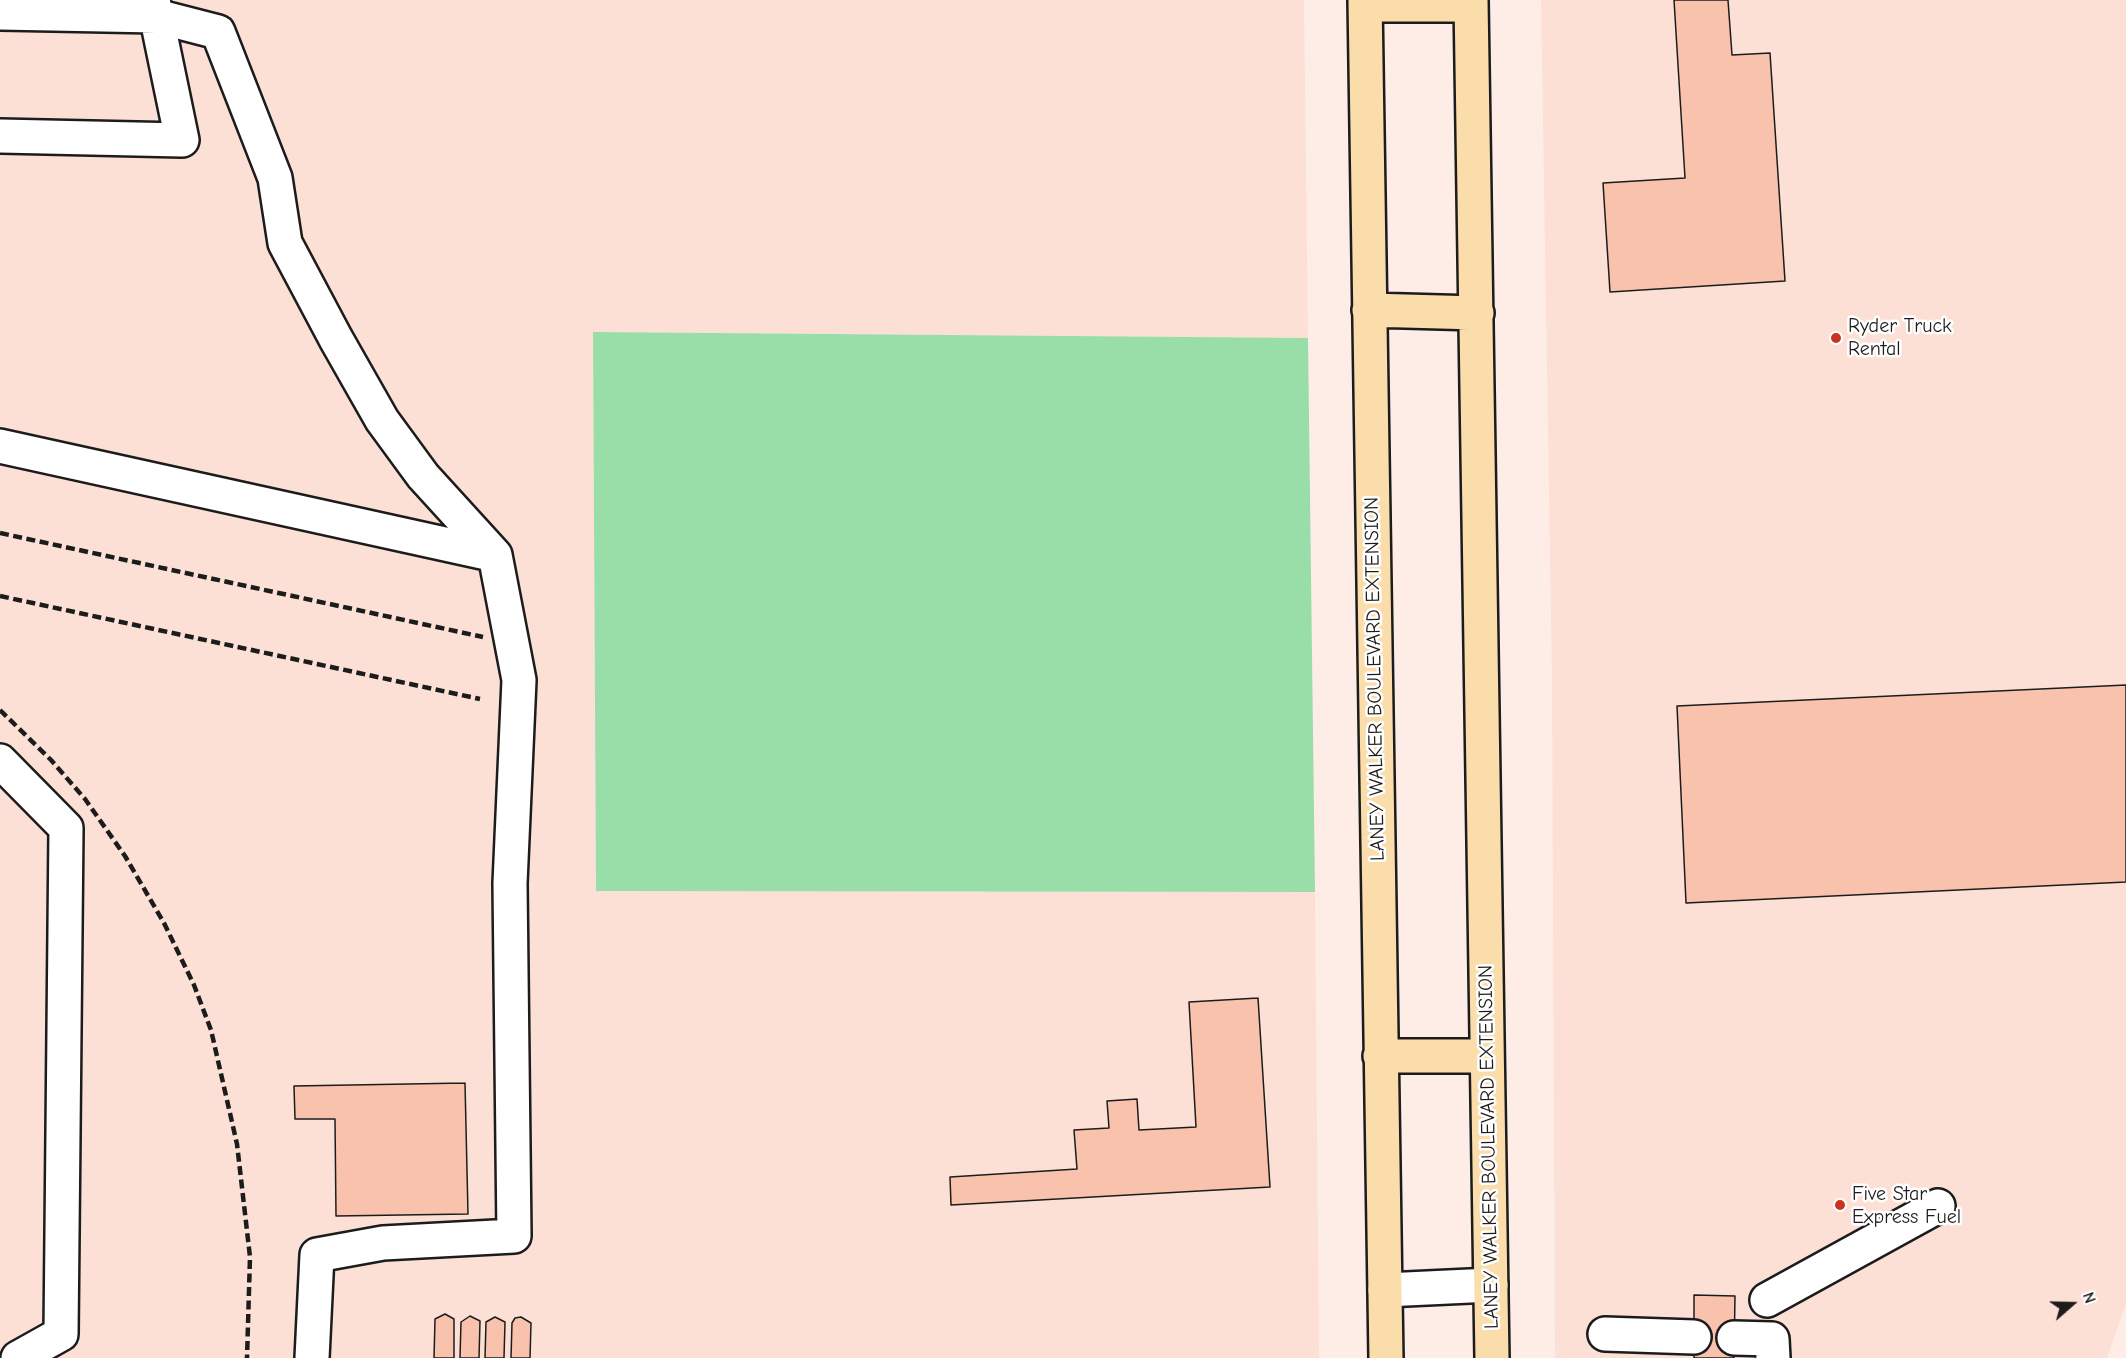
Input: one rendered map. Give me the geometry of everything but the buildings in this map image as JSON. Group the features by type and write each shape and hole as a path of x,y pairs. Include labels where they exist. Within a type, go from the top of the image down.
{"main road":[{"path":"1365,2 1471,3"},
{"name":"LANEY WALKER BOULEVARD EXTENSION","path":"1365,2 1386,1358"},
{"name":"LANEY WALKER BOULEVARD EXTENSION","path":"1471,3 1492,1358"},
{"path":"1370,310 1477,313"},
{"path":"1380,1056 1487,1056"}],"lane":[{"path":"0,14 155,8 218,32 275,178 285,243 382,420 423,476 495,555 519,680 510,883 514,1236 383,1243 317,1255 312,1358"},
{"path":"0,136 182,140 155,8"},
{"path":"0,446 495,555"},
{"path":"0,761 66,828 61,1334 18,1358"},
{"path":"1767,1300 1938,1206"},
{"path":"1385,1290 1491,1285"},
{"path":"1605,1334 1694,1337"},
{"path":"1734,1338 1772,1339 1773,1358"}],"shaded area":[{"path":"0,0 1304,0 1308,338 593,332 596,891 1315,892 1319,1358 0,1358"},
{"path":"1541,0 2126,0 2126,1304 2107,1358 1555,1358 1552,678"}],"green space":[{"path":"593,332 1308,338 1315,892 596,891"}],"railway":[{"path":"0,533 483,637"},
{"path":"0,596 480,699"},
{"path":"0,710 51,760 85,799 125,856 164,923 194,985 211,1030 237,1144 250,1257 247,1358"}],"place":[{"name":"Ryder Truck Rental","path":"1836,338"},
{"name":"Five Star Express Fuel","path":"1840,1205"}]}
